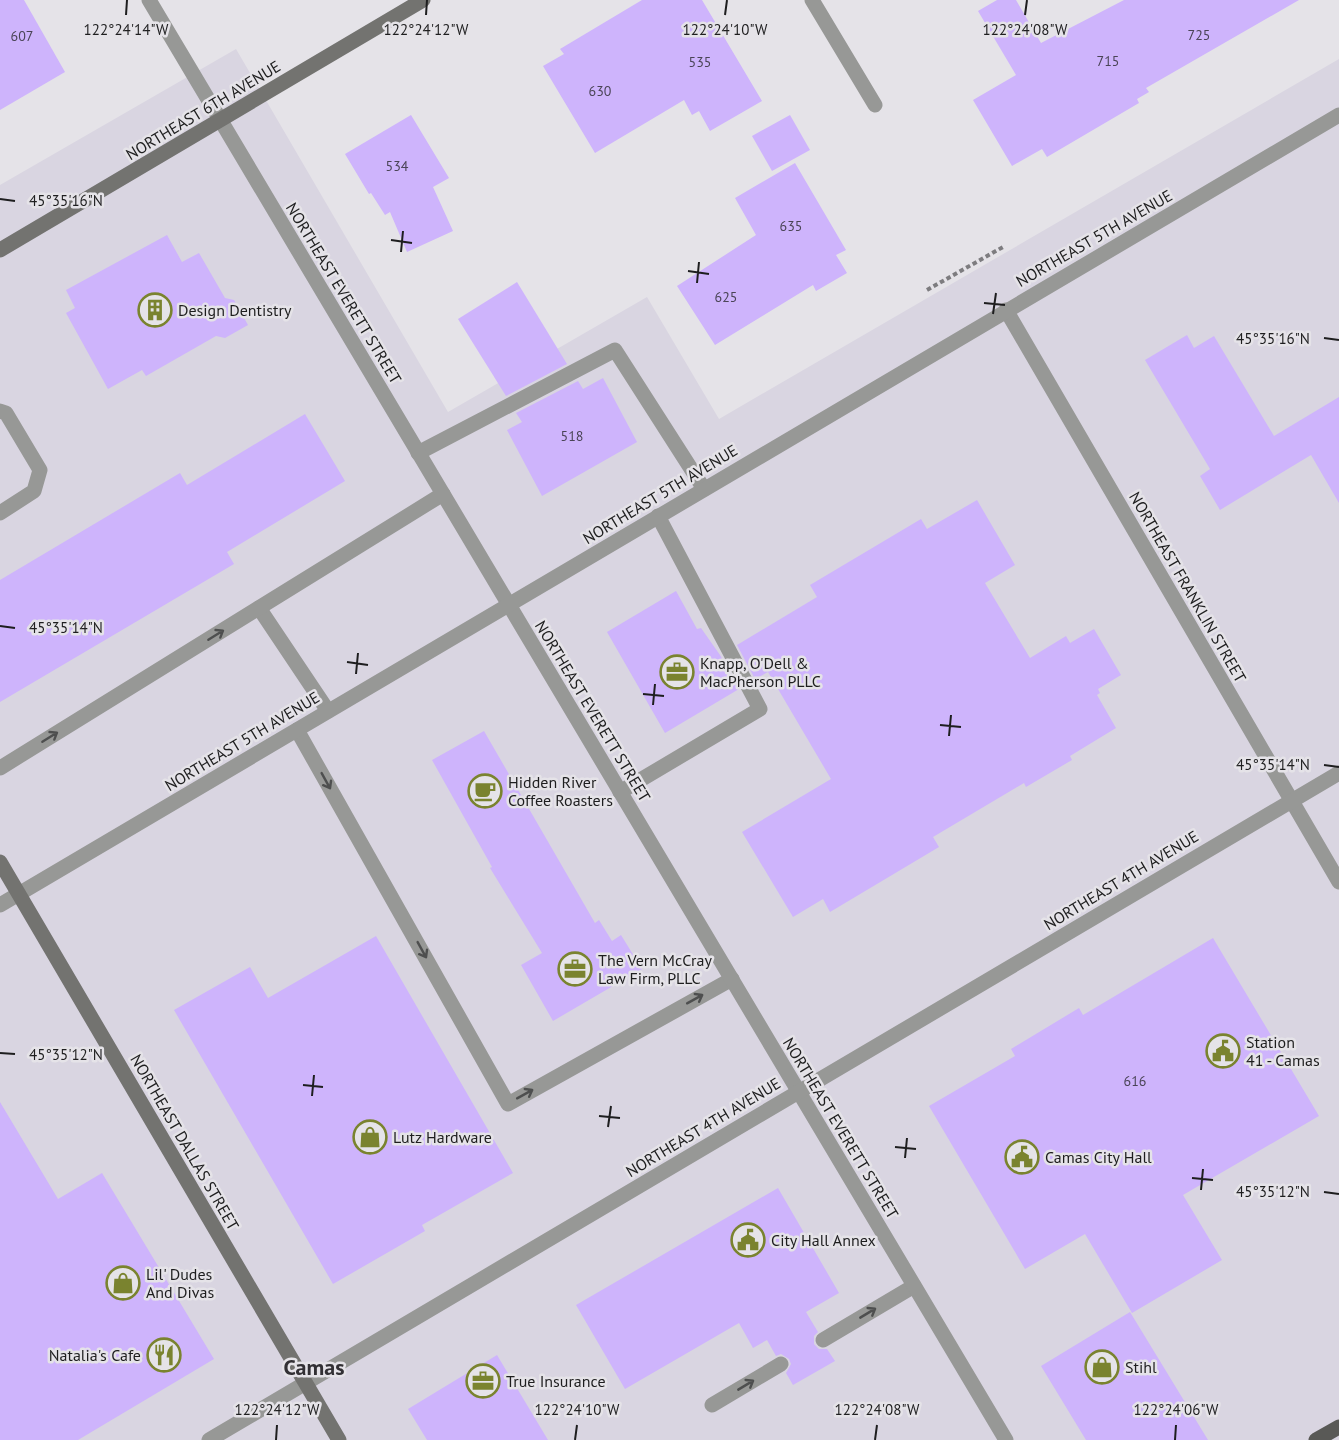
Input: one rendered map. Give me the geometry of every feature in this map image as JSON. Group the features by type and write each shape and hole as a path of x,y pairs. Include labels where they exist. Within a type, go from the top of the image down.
{"main road":[{"path":"1316,1440 1339,1427"}],"street":[{"name":"NORTHEAST EVERETT STREET","path":"149,0 1006,1440"},
{"name":"NORTHEAST 6TH AVENUE","path":"0,250 423,0"},
{"path":"812,0 875,105"},
{"name":"NORTHEAST 5TH AVENUE","path":"0,905 1339,115"},
{"name":"NORTHEAST FRANKLIN STREET","path":"1006,310 1339,882"},
{"path":"418,453 615,350 704,489"},
{"path":"0,411 6,413 40,470 34,491 0,513"},
{"path":"0,768 443,494"},
{"path":"620,792 759,709 658,516"},
{"path":"259,608 328,711"},
{"path":"297,730 508,1104 732,979"},
{"name":"NORTHEAST 4TH AVENUE","path":"209,1440 1339,773"},
{"name":"NORTHEAST DALLAS STREET","path":"0,862 339,1440"},
{"path":"823,1340 914,1286"},
{"path":"712,1406 781,1364"}],"path":[{"path":"927,290 1003,247"}],"shaded area":[{"path":"236,49 448,412 647,297 719,419 1339,59 1339,1440 0,1440 0,185"}],"building":[{"path":"0,0 24,0 65,72 0,110"},
{"path":"642,0 702,0 762,101 710,131 699,111 692,115 684,100 595,153 543,66 564,54 560,49"},
{"path":"997,0 1016,0 1041,43 1124,0 1299,0 1146,88 1149,92 1137,99 1139,103 1047,157 1042,149 1012,166 973,100 1016,75 978,11"},
{"path":"411,115 449,178 433,187 453,231 407,252 390,212 385,215 371,193 369,194 345,154"},
{"path":"790,115 810,150 772,171 752,136"},
{"path":"795,163 846,250 836,255 847,273 816,291 813,285 715,345 677,286 756,235 735,198"},
{"name":"Design Dentistry","path":"167,235 182,262 199,253 225,298 234,300 248,325 225,338 216,336 146,376 142,370 108,389 66,313 75,308 66,290"},
{"path":"517,282 567,364 506,396 458,319"},
{"path":"1187,335 1194,348 1214,336 1274,436 1339,397 1339,503 1311,455 1220,510 1200,476 1210,469 1145,360"},
{"path":"603,378 637,442 542,496 507,430 522,422 516,413 578,381 583,389"},
{"path":"305,414 345,481 227,552 234,564 0,702 0,580 180,473 187,485"},
{"path":"977,500 1015,565 985,583 1030,658 1066,636 1070,643 1094,629 1121,675 1098,689 1100,693 1097,695 1116,728 1070,756 1072,760 1026,787 1024,783 933,837 939,847 830,912 823,899 793,917 742,832 831,779 768,672 755,679 737,645 817,597 810,585 921,519 927,529"},
{"name":"Knapp, O'Dell & MacPherson PLLC","path":"676,591 697,629 701,628 720,655 739,689 665,733 607,632"},
{"path":"484,731 595,923 599,920 612,941 621,935 642,969 553,1021 521,965 542,953 490,868 492,867 432,760"},
{"name":"Lutz Hardware","path":"376,936 513,1173 422,1225 425,1231 333,1284 174,1010 250,967 268,998"},
{"path":"1213,938 1319,1116 1183,1195 1222,1260 1132,1313 1085,1234 1025,1269 929,1106 1015,1056 1011,1049 1079,1008 1083,1015"},
{"path":"0,1102 58,1199 102,1173 214,1359 78,1440 0,1440"},
{"name":"City Hall Annex","path":"778,1188 839,1293 806,1312 818,1332 814,1336 814,1344 819,1349 827,1349 835,1361 793,1385 786,1373 791,1364 789,1359 781,1354 776,1356 767,1340 753,1348 739,1323 625,1389 576,1305"},
{"path":"1130,1312 1208,1440 1086,1440 1041,1366"},
{"path":"497,1355 548,1440 427,1440 408,1409"}],"place":[{"name":"Design Dentistry","path":"155,310"},
{"name":"Knapp, O'Dell & MacPherson PLLC","path":"677,672"},
{"name":"Hidden River Coffee Roasters","path":"485,791"},
{"name":"The Vern McCray Law Firm, PLLC","path":"575,969"},
{"name":"Station 41 - Camas","path":"1223,1051"},
{"name":"Lutz Hardware","path":"370,1137"},
{"name":"Camas City Hall","path":"1022,1157"},
{"name":"City Hall Annex","path":"748,1240"},
{"name":"Lil' Dudes And Divas","path":"123,1283"},
{"name":"Natalia's Cafe","path":"164,1355"},
{"name":"Stihl","path":"1102,1367"},
{"name":"True Insurance","path":"483,1381"}],"district":[{"name":"Camas","path":"314,1367"}]}
